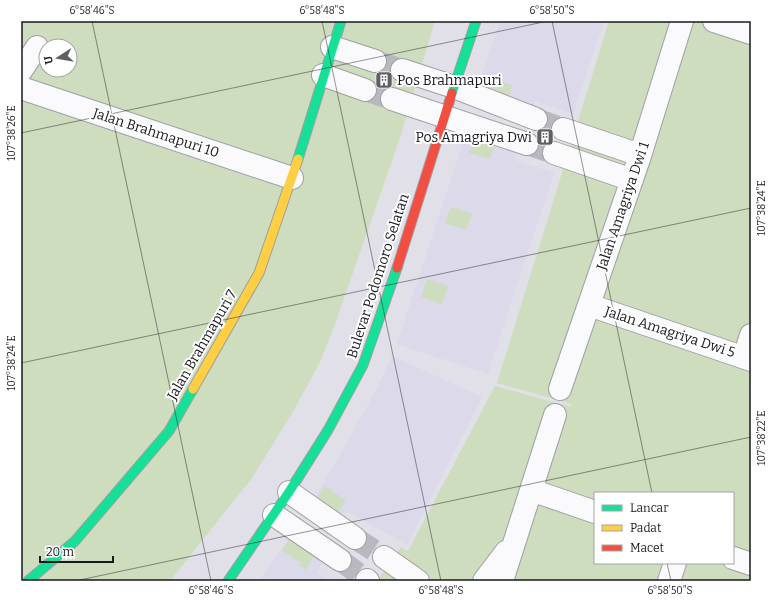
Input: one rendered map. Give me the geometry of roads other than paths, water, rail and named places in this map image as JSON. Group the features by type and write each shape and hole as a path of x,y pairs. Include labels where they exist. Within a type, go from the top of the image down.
{"street":[{"name":"Jalan Brahmapuri 7","path":"28,581 75,541 169,431 259,273 292,178 341,21"},
{"name":"Bulevar Podomoro Selatan","path":"228,581 274,515 328,430 363,365 391,287 444,116 476,21"},
{"name":"Jalan Amagriya Dwi 1","path":"560,389 632,180 682,21"},
{"path":"714,21 751,34"},
{"path":"21,71 37,47"},
{"path":"332,47 375,61"},
{"path":"402,70 454,87 536,119"},
{"path":"323,75 365,90"},
{"name":"Jalan Brahmapuri 10","path":"21,88 292,178"},
{"path":"392,99 527,144"},
{"path":"563,129 640,155"},
{"path":"554,153 632,180"},
{"name":"Jalan Amagriya Dwi 5","path":"589,305 747,358"},
{"path":"747,358 751,335"},
{"path":"502,581 554,415"},
{"path":"531,490 594,512"},
{"path":"289,492 355,538"},
{"path":"274,515 340,560"},
{"path":"484,581 516,538"},
{"path":"384,557 418,581"},
{"path":"734,558 751,564"},
{"path":"669,581 675,564"}],"tunnel":[{"path":"375,61 402,70"},
{"path":"365,90 392,99"},
{"path":"536,119 563,129"},
{"path":"527,144 554,153"},
{"path":"355,538 384,557"},
{"path":"340,560 367,580"}],"place":[{"name":"Pos Brahmapuri","path":"384,80"},
{"name":"Pos Amagriya Dwi","path":"545,137"}]}
